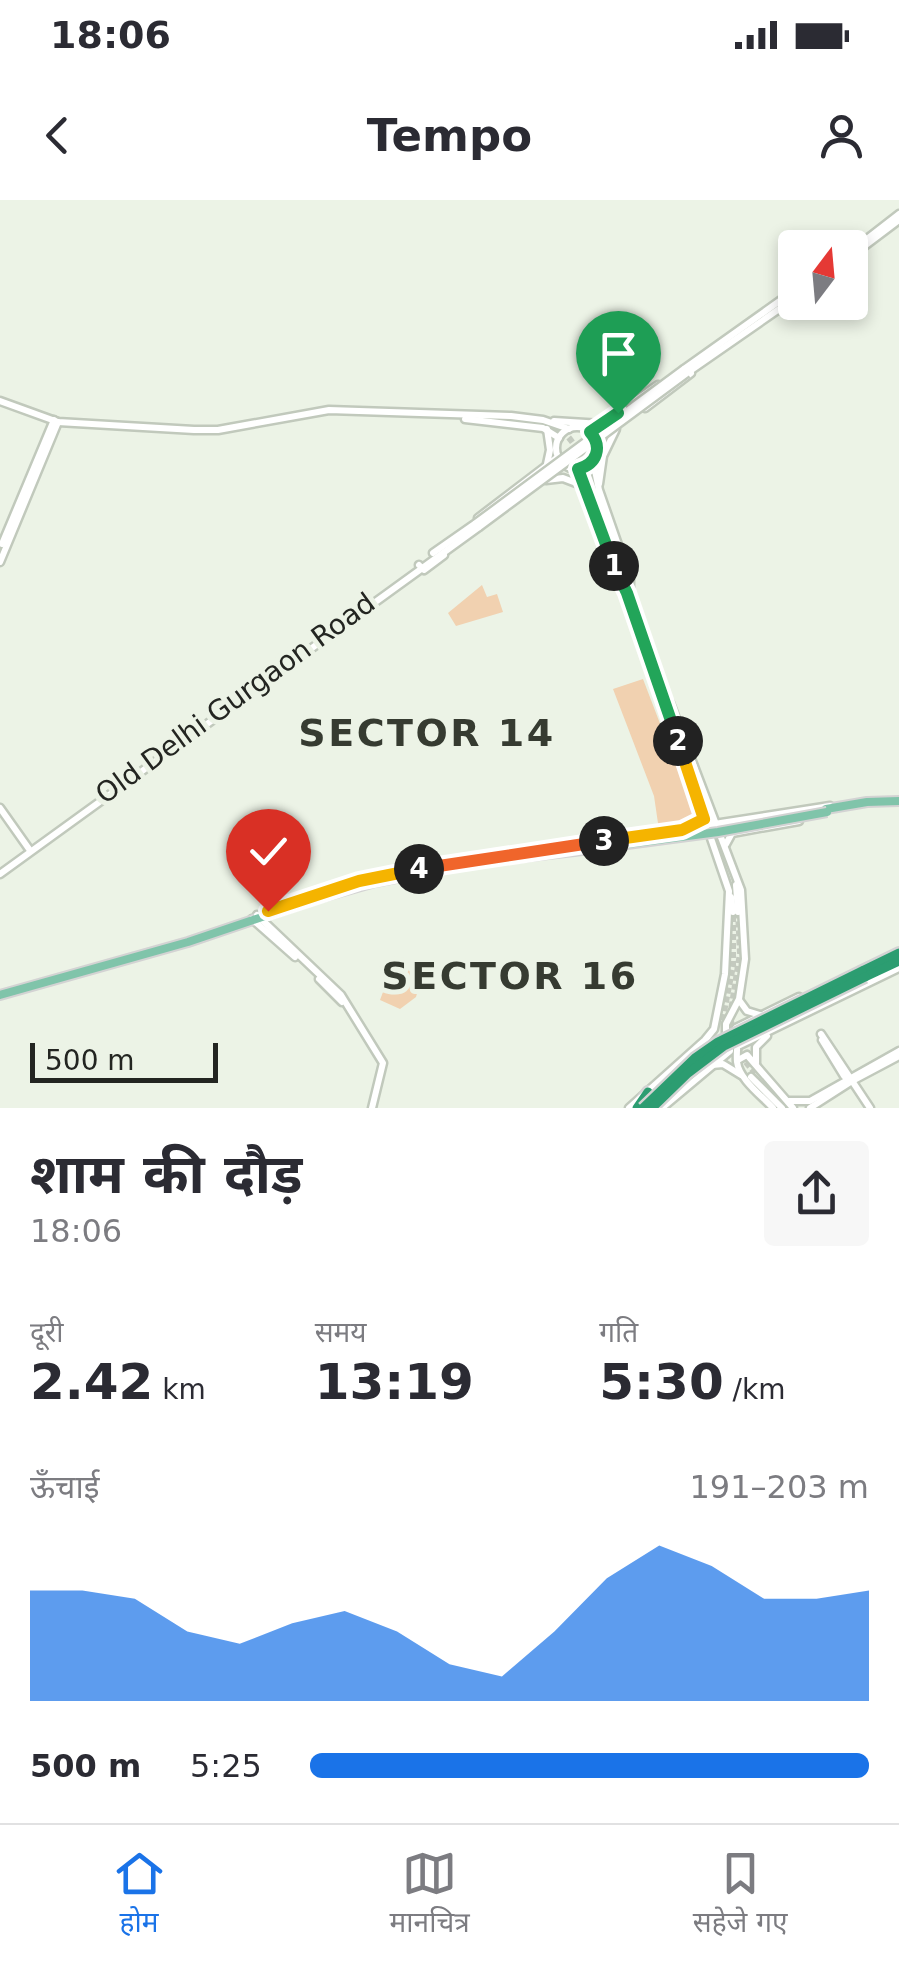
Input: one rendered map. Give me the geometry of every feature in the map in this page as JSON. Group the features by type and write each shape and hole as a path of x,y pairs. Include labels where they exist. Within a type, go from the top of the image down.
{"highway":[{"path":"878,959 899,951"},
{"path":"652,1108 724,1046 869,976 899,951"},
{"path":"636,1108 718,1042 899,965"},
{"path":"636,1108 648,1092"}],"main road":[{"path":"868,240 899,217"},
{"path":"475,526 778,303"},
{"path":"590,432 778,309"},
{"path":"628,592 630,579 593,461 598,446 688,376 688,369"},
{"path":"0,402 55,422 209,430 329,410 603,424"},
{"path":"467,418 484,418"},
{"path":"467,418 546,430 559,438"},
{"path":"543,420 569,429 582,428 590,432 598,446"},
{"path":"0,550 55,422"},
{"path":"0,562 55,422"},
{"path":"569,429 559,438 558,457 566,466 578,469 593,461"},
{"path":"599,490 603,456 616,429"},
{"path":"546,430 550,450 546,466"},
{"path":"475,526 558,457"},
{"path":"421,567 566,466"},
{"path":"578,469 620,582 628,592 706,816 732,862 746,928 739,998 725,1028 731,1049 662,1108"},
{"path":"546,480 567,478 585,487"},
{"name":"Old Delhi Gurgaon Road","path":"0,872 475,526"},
{"name":"Old Delhi Gurgaon Road","path":"0,872 475,526"},
{"path":"624,581 713,826 710,836 736,912 737,879"},
{"path":"0,993 255,918 359,881 471,861 899,803"},
{"path":"541,853 835,804 842,808"},
{"path":"726,846 728,835 736,832 834,813 842,808"},
{"path":"0,810 27,850"},
{"path":"682,830 706,816"},
{"path":"734,822 736,832"},
{"path":"693,828 694,838"},
{"path":"541,853 592,852 710,836"},
{"path":"714,846 722,842 732,862"},
{"path":"255,918 349,889 471,861"},
{"path":"729,891 720,1017 724,1020 732,1016"},
{"path":"268,926 270,915"},
{"path":"255,918 333,985 350,1010 384,1066 372,1108"},
{"path":"255,918 350,1010"},
{"path":"737,1060 737,1026 878,959"},
{"path":"740,1045 869,976"},
{"path":"648,1092 710,1036 722,990"},
{"path":"739,998 747,1011 760,1016"},
{"path":"752,1074 756,1047 780,1025"},
{"path":"681,1062 726,1034"},
{"path":"846,1076 821,1034 868,1108"},
{"path":"737,1060 788,1106 807,1106 846,1076 899,1054"},
{"path":"807,1106 846,1076 899,1054"},
{"path":"737,1060 747,1055 752,1074 774,1108"},
{"path":"710,1065 723,1064 752,1074"}],"shaded area":[{"path":"482,585 487,597 497,594 503,612 456,626 448,613"},
{"path":"643,679 695,815 682,826 659,830 654,796 613,689"},
{"path":"399,960 420,982 416,997 400,1009 380,1000 394,963"}],"tunnel":[{"path":"555,426 568,436 589,473 626,580"},
{"path":"724,1029 733,966 733,912"},
{"path":"734,1034 730,1017 740,953 738,912"},
{"path":"738,1046 755,1073"}],"district":[{"name":"SECTOR 14","path":"427,733"},
{"name":"SECTOR 16","path":"510,976"}],"route":[{"path":"268,911 359,881 488,857 682,830 704,819 627,593 578,469 586,467 596,456 598,446 590,432 618,413"}]}
